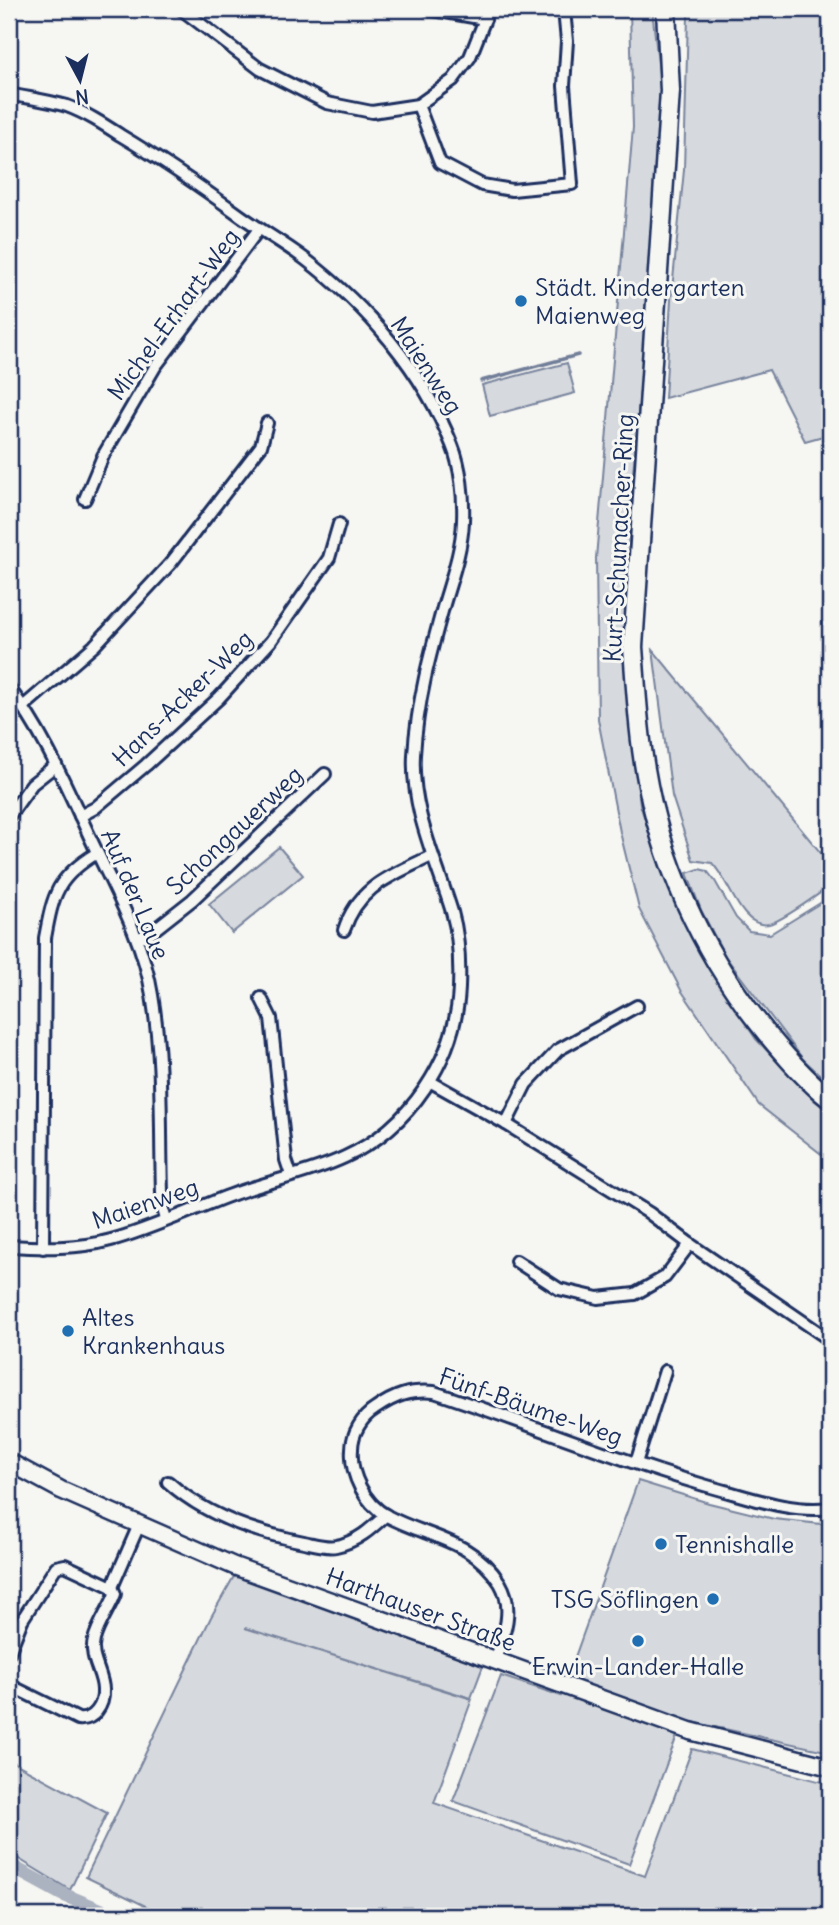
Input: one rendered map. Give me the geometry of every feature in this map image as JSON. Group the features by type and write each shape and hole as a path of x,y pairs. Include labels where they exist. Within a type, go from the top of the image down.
{"main road":[{"name":"Kurt-Schumacher-Ring","path":"666,9 670,91 633,647 645,771 672,867 707,947 728,982 766,1032 830,1099"}],"street":[{"path":"181,9 260,69 327,103 372,112 418,105 453,80 470,57 486,14 428,9"},
{"path":"418,105 440,163 482,186 512,190 572,184 564,86 568,41 562,9"},
{"name":"Maienweg","path":"9,94 85,113 169,164 305,259 354,301 398,351 433,406 454,448 460,480 463,523 457,557 420,693 414,760 418,805 431,856 453,914 460,958 459,995 450,1036 431,1082 394,1123 345,1158 235,1193 112,1240 43,1248 9,1246"},
{"name":"Michel-Erhart-Weg","path":"85,499 103,456 155,366 259,229"},
{"path":"23,707 94,646 171,564 261,446 267,423"},
{"name":"Hans-Acker-Weg","path":"80,816 95,808 219,698 271,641 329,558 339,524"},
{"name":"Auf der Laue","path":"9,688 56,765 137,939 152,993 158,1038 162,1192 166,1219"},
{"path":"9,816 32,784 56,765"},
{"name":"Schongauerweg","path":"137,939 150,933 192,900 325,774"},
{"path":"43,1248 45,938 52,900 64,879 97,853"},
{"path":"344,930 358,900 374,885 431,856"},
{"path":"261,998 271,1018 286,1160 291,1175"},
{"path":"506,1124 526,1084 558,1049 637,1006"},
{"path":"431,1082 506,1124 649,1213 830,1340"},
{"path":"516,1261 559,1289 598,1298 635,1294 650,1287 665,1277 690,1244"},
{"name":"Fünf-Bäume-Weg","path":"636,1463 665,1371"},
{"name":"Fünf-Bäume-Weg","path":"495,1660 506,1631 508,1615 502,1587 496,1577 472,1554 386,1515 370,1500 355,1479 351,1460 352,1441 360,1424 370,1411 403,1393 434,1392 685,1480 754,1499 798,1508 830,1507"},
{"name":"Harthauser Straße","path":"9,1462 61,1490 234,1566 690,1731 830,1767"},
{"path":"168,1482 184,1497 254,1531 314,1544 334,1547 353,1541 386,1515"},
{"path":"112,1587 139,1525"},
{"path":"9,1653 22,1620 56,1567 65,1565 112,1587 115,1594 113,1600 93,1641 96,1668 104,1691 94,1716 78,1719 9,1685"}],"shaded area":[{"path":"630,9 652,9 661,91 656,199 629,522 626,675 640,804 660,867 706,964 756,1039 814,1100 830,1113 830,1161 759,1105 681,990 639,909 620,832 598,719 596,558 633,127"},
{"path":"681,9 830,9 830,434 805,441 769,370 665,398 671,300 684,170 688,15 681,14"},
{"path":"567,363 575,393 490,416 482,385"},
{"path":"653,650 830,864 830,886 775,922 762,924 750,919 712,863 693,860 672,796"},
{"path":"279,847 303,875 232,933 209,904"},
{"path":"699,869 707,871 736,918 749,931 770,934 830,897 830,1084 803,1059 725,956 701,910 687,873"},
{"name":"TSG Söflingen","path":"638,1481 774,1519 830,1525 830,1752 683,1720 629,1864 453,1801 501,1676 561,1696"},
{"path":"237,1575 483,1666 471,1698 245,1628 472,1699 434,1803 645,1876 692,1749 830,1784 830,1916 166,1916 86,1877 211,1617"},
{"path":"9,1760 107,1813 70,1890 9,1853"}],"waterway":[{"path":"481,381 578,355"},
{"path":"9,1865 62,1894 115,1916"}],"place":[{"name":"Städt. Kindergarten Maienweg","path":"521,301"},
{"name":"Altes Krankenhaus","path":"68,1331"},
{"name":"Tennishalle","path":"661,1544"},
{"name":"TSG Söflingen","path":"713,1599"},
{"name":"Erwin-Lander-Halle","path":"638,1641"}]}
